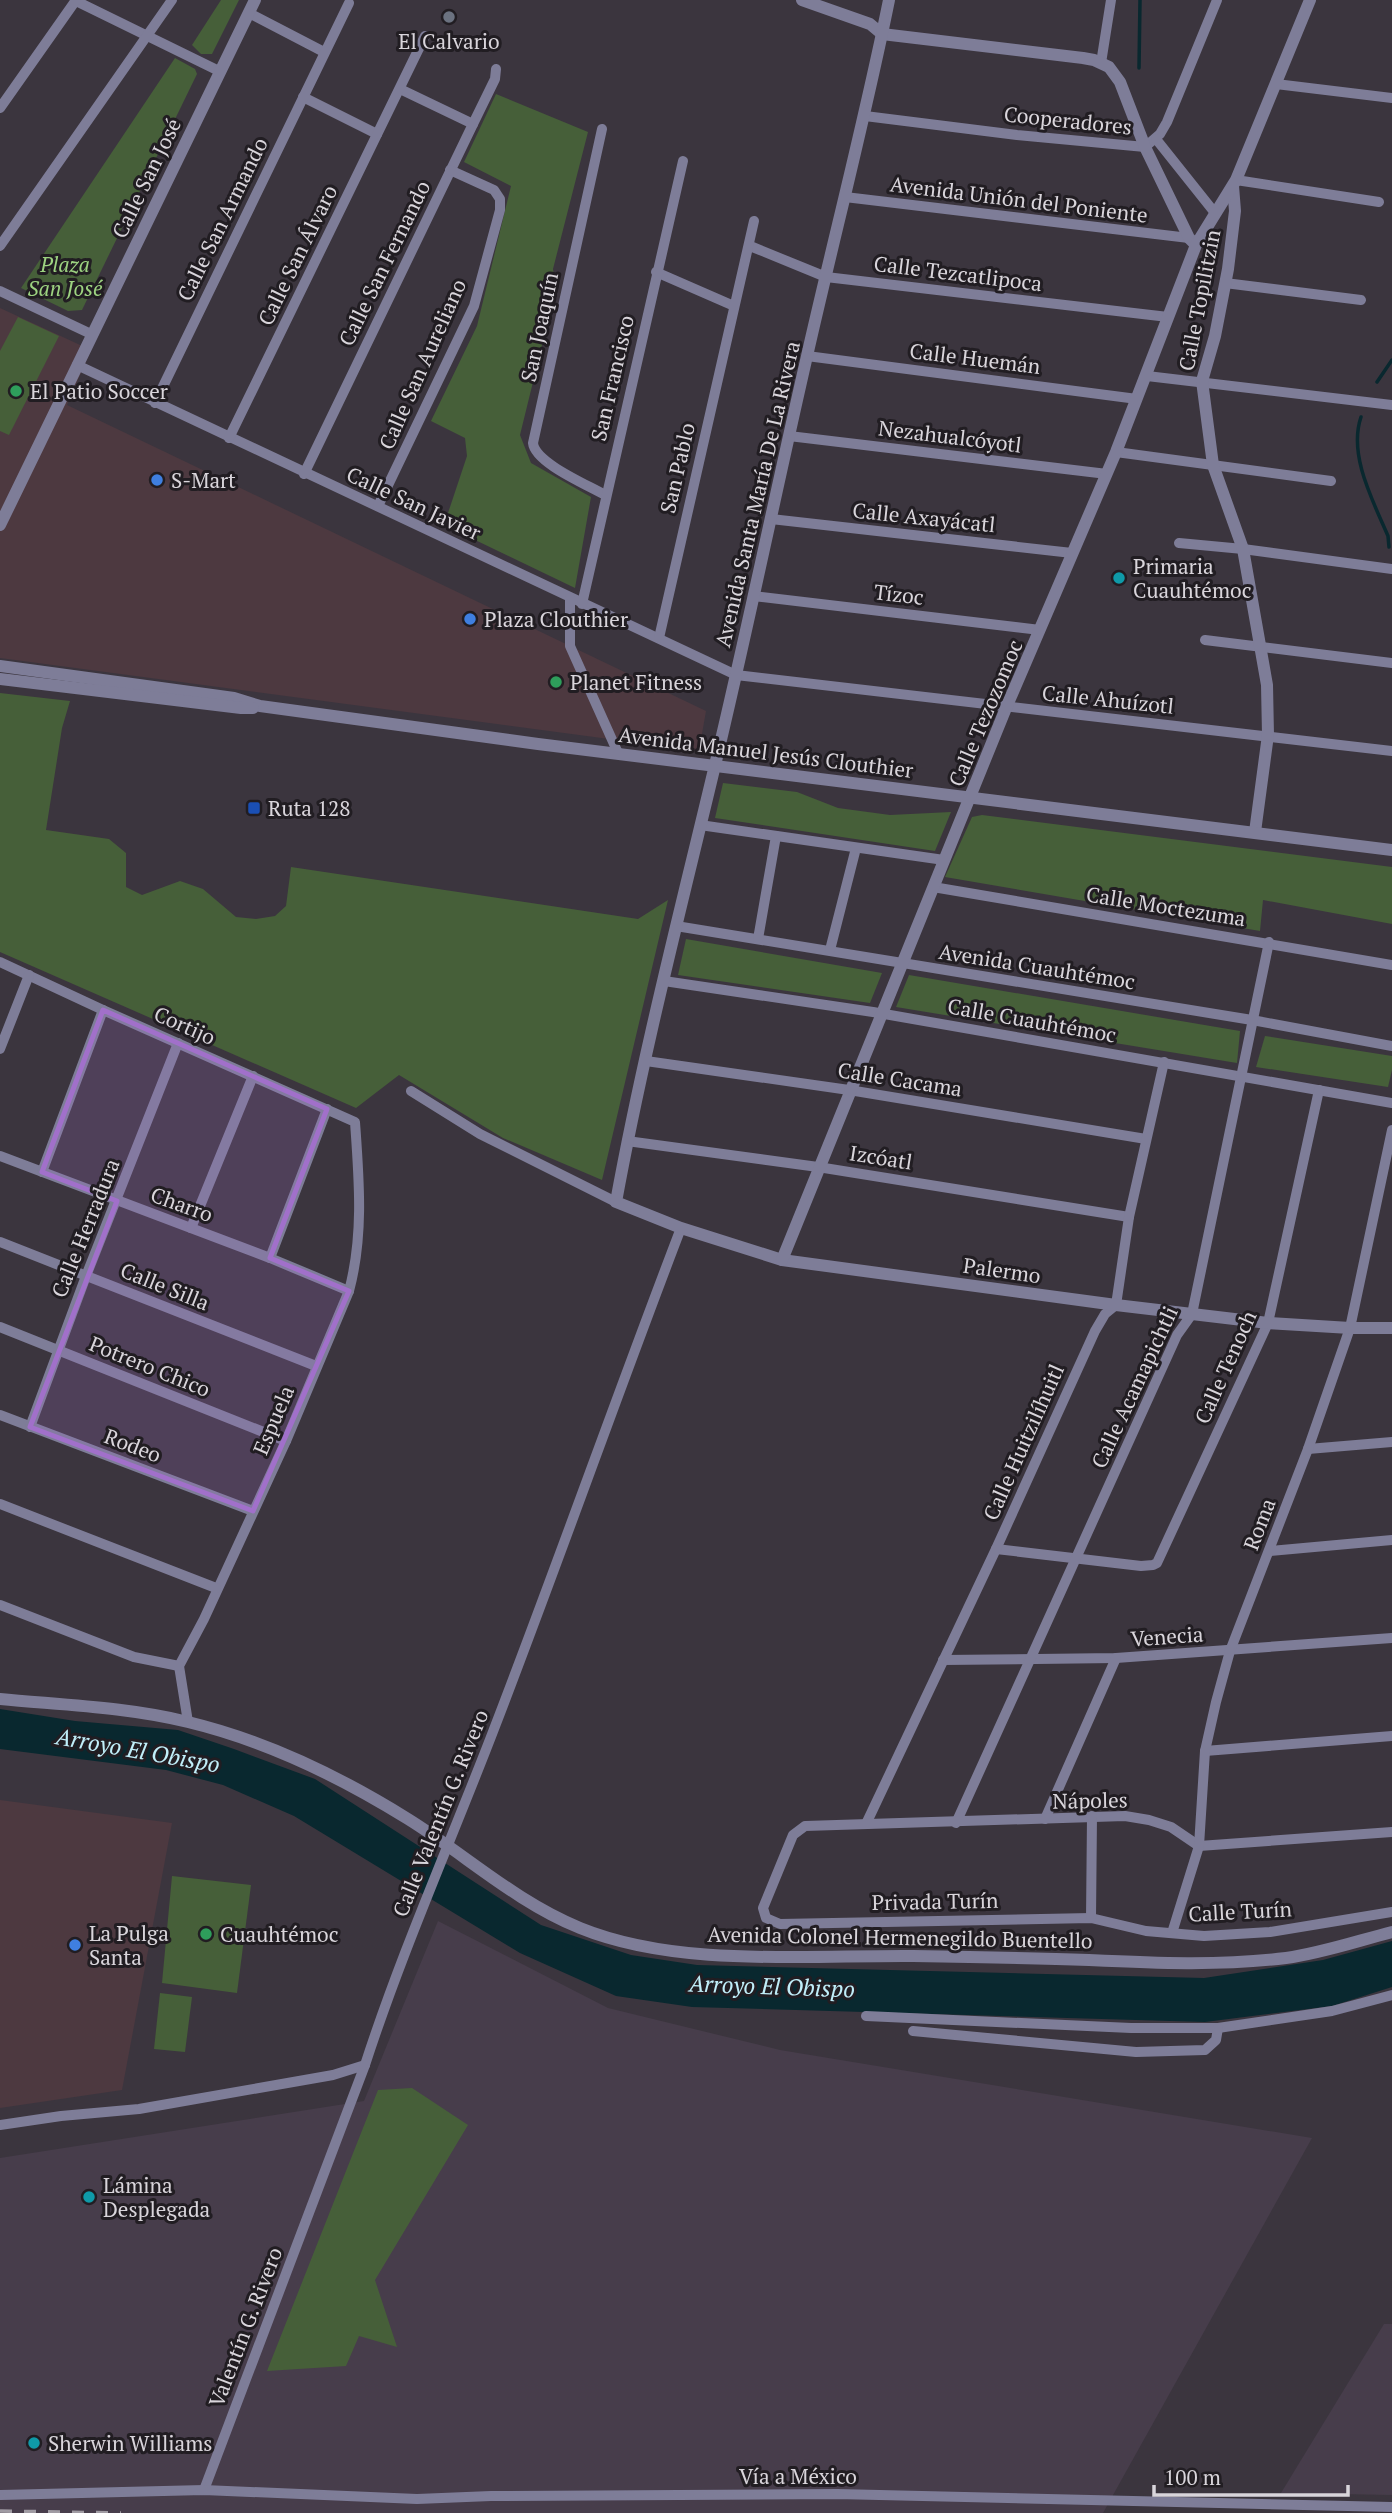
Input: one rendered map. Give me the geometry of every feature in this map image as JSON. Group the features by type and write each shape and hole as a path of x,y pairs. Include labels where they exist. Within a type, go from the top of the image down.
{"street":[{"path":"0,108 76,0 219,71"},
{"path":"0,246 172,0"},
{"name":"Calle San José","path":"0,525 219,71 256,0"},
{"path":"802,0 870,24 882,34 1101,62 1109,67 1120,82 1145,147 1192,242"},
{"name":"Avenida Santa María De La Rivera","path":"616,1202 627,1141 807,356 865,116 889,0"},
{"path":"1101,62 1111,0"},
{"name":"Cooperadores","path":"865,116 1017,135 1145,147 1156,139 1167,122 1217,0"},
{"path":"1310,0 1235,183 1379,202"},
{"name":"Calle San Armando","path":"155,403 348,3"},
{"path":"249,13 324,52"},
{"name":"Calle San Álvaro","path":"229,438 425,36"},
{"name":"Calle San Fernando","path":"304,474 495,79 496,69"},
{"path":"1276,84 1392,98"},
{"path":"400,89 473,124"},
{"path":"303,97 377,134"},
{"name":"San Joaquín","path":"602,129 533,443 536,453 550,464 606,495"},
{"path":"1156,139 1215,213"},
{"name":"San Francisco","path":"582,604 683,161"},
{"name":"Calle San Aureliano","path":"378,506 474,306 500,210 498,194 494,190 450,170"},
{"name":"Calle Tezozomoc","path":"782,1260 1006,708 1138,399 1192,242 1235,183"},
{"name":"Calle Topilitzin","path":"1235,183 1234,223 1225,283 1215,335 1202,381 1213,465 1244,549 1266,685 1268,735 1255,832"},
{"name":"Avenida Unión del Poniente","path":"845,197 1192,242"},
{"name":"San Pablo","path":"659,638 754,221"},
{"name":"Calle Tezcatlipoca","path":"750,246 826,277 1168,317"},
{"path":"656,272 734,306"},
{"path":"1225,283 1361,300"},
{"path":"0,291 91,334"},
{"name":"Calle Huemán","path":"807,356 1138,399"},
{"name":"Calle San Javier","path":"76,365 736,675"},
{"path":"1147,376 1392,405"},
{"name":"Nezahualcóyotl","path":"789,436 1107,474"},
{"path":"1116,452 1331,481"},
{"name":"Calle Axayácatl","path":"771,519 1072,553"},
{"path":"1179,543 1392,569"},
{"name":"Tízoc","path":"753,596 1040,630"},
{"path":"570,598 570,646 618,753"},
{"path":"1205,640 1392,663"},
{"name":"Avenida Manuel Jesús Clouthier","path":"0,666 234,698 260,706 1392,850"},
{"name":"Calle Ahuízotl","path":"736,675 1392,751"},
{"name":"Avenida Manuel Jesús Clouthier","path":"0,679 240,708 260,706"},
{"path":"700,825 944,860"},
{"path":"758,939 776,836"},
{"path":"830,950 856,848"},
{"name":"Calle Moctezuma","path":"933,887 1392,965"},
{"name":"Avenida Cuauhtémoc","path":"676,926 1252,1020 1392,1046"},
{"name":"Calle Acamapichtli","path":"956,1823 1028,1658 1076,1560 1177,1335 1192,1314 1269,942"},
{"name":"Cortijo","path":"0,961 355,1122"},
{"path":"0,1049 29,975"},
{"name":"Calle Cuauhtémoc","path":"664,981 881,1014 1392,1103"},
{"path":"42,1172 103,1010"},
{"name":"Calle Herradura","path":"30,1427 178,1043"},
{"name":"Calle Cacama","path":"646,1061 849,1090 1146,1139"},
{"path":"1116,1305 1129,1217 1164,1062"},
{"path":"191,1227 253,1076"},
{"name":"Calle Tenoch","path":"1076,1560 1141,1566 1153,1565 1159,1559 1268,1323 1319,1090"},
{"path":"411,1091 480,1134 616,1202"},
{"path":"270,1258 327,1109"},
{"name":"Espuela","path":"179,1665 204,1619 286,1441 349,1291 355,1271 361,1212 355,1122"},
{"name":"Roma","path":"1172,1933 1199,1846 1205,1751 1230,1651 1308,1449 1350,1328 1392,1130"},
{"name":"Izcóatl","path":"627,1141 818,1167 1129,1217"},
{"name":"Charro","path":"0,1156 191,1227 349,1291"},
{"name":"Palermo","path":"616,1202 681,1228 782,1260 1268,1323 1392,1328"},
{"name":"Calle Valentín G. Rivero","path":"365,2065 385,2003 493,1732 681,1228"},
{"name":"Calle Silla","path":"0,1242 316,1366"},
{"name":"Calle Huitzilíhuitl","path":"866,1824 996,1549 1094,1331 1105,1314 1116,1305"},
{"name":"Potrero Chico","path":"0,1328 286,1441"},
{"name":"Rodeo","path":"0,1415 253,1511"},
{"path":"1308,1449 1392,1443"},
{"path":"0,1504 216,1588"},
{"path":"1270,1551 1392,1541"},
{"path":"996,1549 1076,1560"},
{"path":"0,1605 134,1657 179,1665 188,1721"},
{"name":"Venecia","path":"943,1660 1116,1658 1392,1638"},
{"path":"1045,1819 1116,1658"},
{"name":"Avenida Colonel Hermenegildo Buentello","path":"0,1699 130,1711 188,1721 263,1744 316,1766 410,1820 446,1851 514,1892 582,1929 626,1942 743,1957 1003,1957 1209,1963 1288,1958 1392,1932"},
{"path":"1205,1751 1392,1736"},
{"path":"1091,1918 1092,1816"},
{"name":"Nápoles","path":"780,1924 766,1918 764,1902 793,1835 802,1828 812,1826 1125,1816 1171,1827 1199,1846"},
{"path":"1199,1846 1392,1832"},
{"name":"Calle Turín","path":"1091,1918 1119,1926 1204,1936 1270,1932 1392,1912"},
{"name":"Privada Turín","path":"780,1924 1091,1918"},
{"path":"866,2016 1131,2028 1218,2028 1332,2011 1392,1995"},
{"path":"913,2031 1136,2053 1205,2050 1216,2040 1218,2028"},
{"path":"0,2125 139,2109 333,2075 365,2065"},
{"name":"Valentín G. Rivero","path":"204,2490 365,2065"},
{"path":"0,2495 204,2490"},
{"name":"Vía a México","path":"204,2490 417,2499 491,2496 837,2494 1392,2507"}],"highlighted area":[{"path":"103,1010 327,1109 270,1258 349,1291 253,1511 30,1427 117,1201 42,1172"}],"shaded area":[{"path":"0,308 91,350 67,405 706,711 699,751 0,658"},
{"name":"La Pulga Santa","path":"0,1800 172,1823 122,2090 0,2108"},
{"path":"438,1921 608,2008 780,2050 1312,2138 1103,2513 0,2513 0,2158 364,2101"},
{"path":"1384,2324 1392,2324 1392,2495 1281,2493"}],"green space":[{"path":"221,0 239,0 212,54 201,54 192,45"},
{"name":"Plaza San José","path":"175,58 195,69 197,74 82,310 68,311 21,288"},
{"path":"496,94 588,132 553,269 556,288 520,435 531,463 591,497 575,588 444,525 467,456 465,438 431,421 477,326 511,186 464,162"},
{"name":"El Patio Soccer","path":"18,317 59,336 9,435 0,431 0,351"},
{"path":"0,693 70,701 62,728 46,830 109,839 126,853 126,887 142,895 180,881 203,889 236,917 256,919 275,916 286,906 291,867 638,919 668,900 602,1180 503,1138 399,1075 356,1108 0,952"},
{"path":"723,783 797,792 838,808 890,815 951,812 935,851 715,818"},
{"path":"982,815 1392,867 1392,924 1263,900 1260,931 945,877 972,817"},
{"path":"686,939 882,973 870,1003 678,975"},
{"path":"909,975 1240,1031 1237,1063 896,1007"},
{"path":"1265,1036 1392,1056 1388,1087 1256,1067"},
{"name":"Cuauhtémoc","path":"172,1876 251,1885 237,1993 162,1983"},
{"path":"160,1993 192,1997 185,2052 154,2049"},
{"path":"412,2088 468,2125 375,2280 397,2347 359,2336 346,2366 267,2371 378,2090"}],"water":[{"name":"Arroyo El Obispo","path":"0,1709 75,1721 178,1730 315,1779 541,1925 631,1955 697,1965 1204,1978 1323,1960 1392,1941 1392,1987 1332,2006 1205,2022 692,2007 616,1996 520,1953 294,1816 223,1785 166,1770 0,1749"}],"waterway":[{"path":"1139,68 1140,0"},
{"path":"1377,382 1392,360"},
{"path":"1361,417 1358,432 1360,462 1369,493 1388,536 1389,547"}],"railway":[{"path":"0,2511 121,2513"}],"place":[{"name":"El Calvario","path":"449,17"},
{"name":"El Patio Soccer","path":"16,391"},
{"name":"S-Mart","path":"157,480"},
{"name":"Primaria Cuauhtémoc","path":"1119,578"},
{"name":"Plaza Clouthier","path":"470,619"},
{"name":"Planet Fitness","path":"556,682"},
{"name":"Ruta 128","path":"254,808"},
{"name":"Cuauhtémoc","path":"206,1934"},
{"name":"La Pulga Santa","path":"75,1945"},
{"name":"Lámina Desplegada","path":"89,2197"},
{"name":"Sherwin Williams","path":"34,2443"}]}
